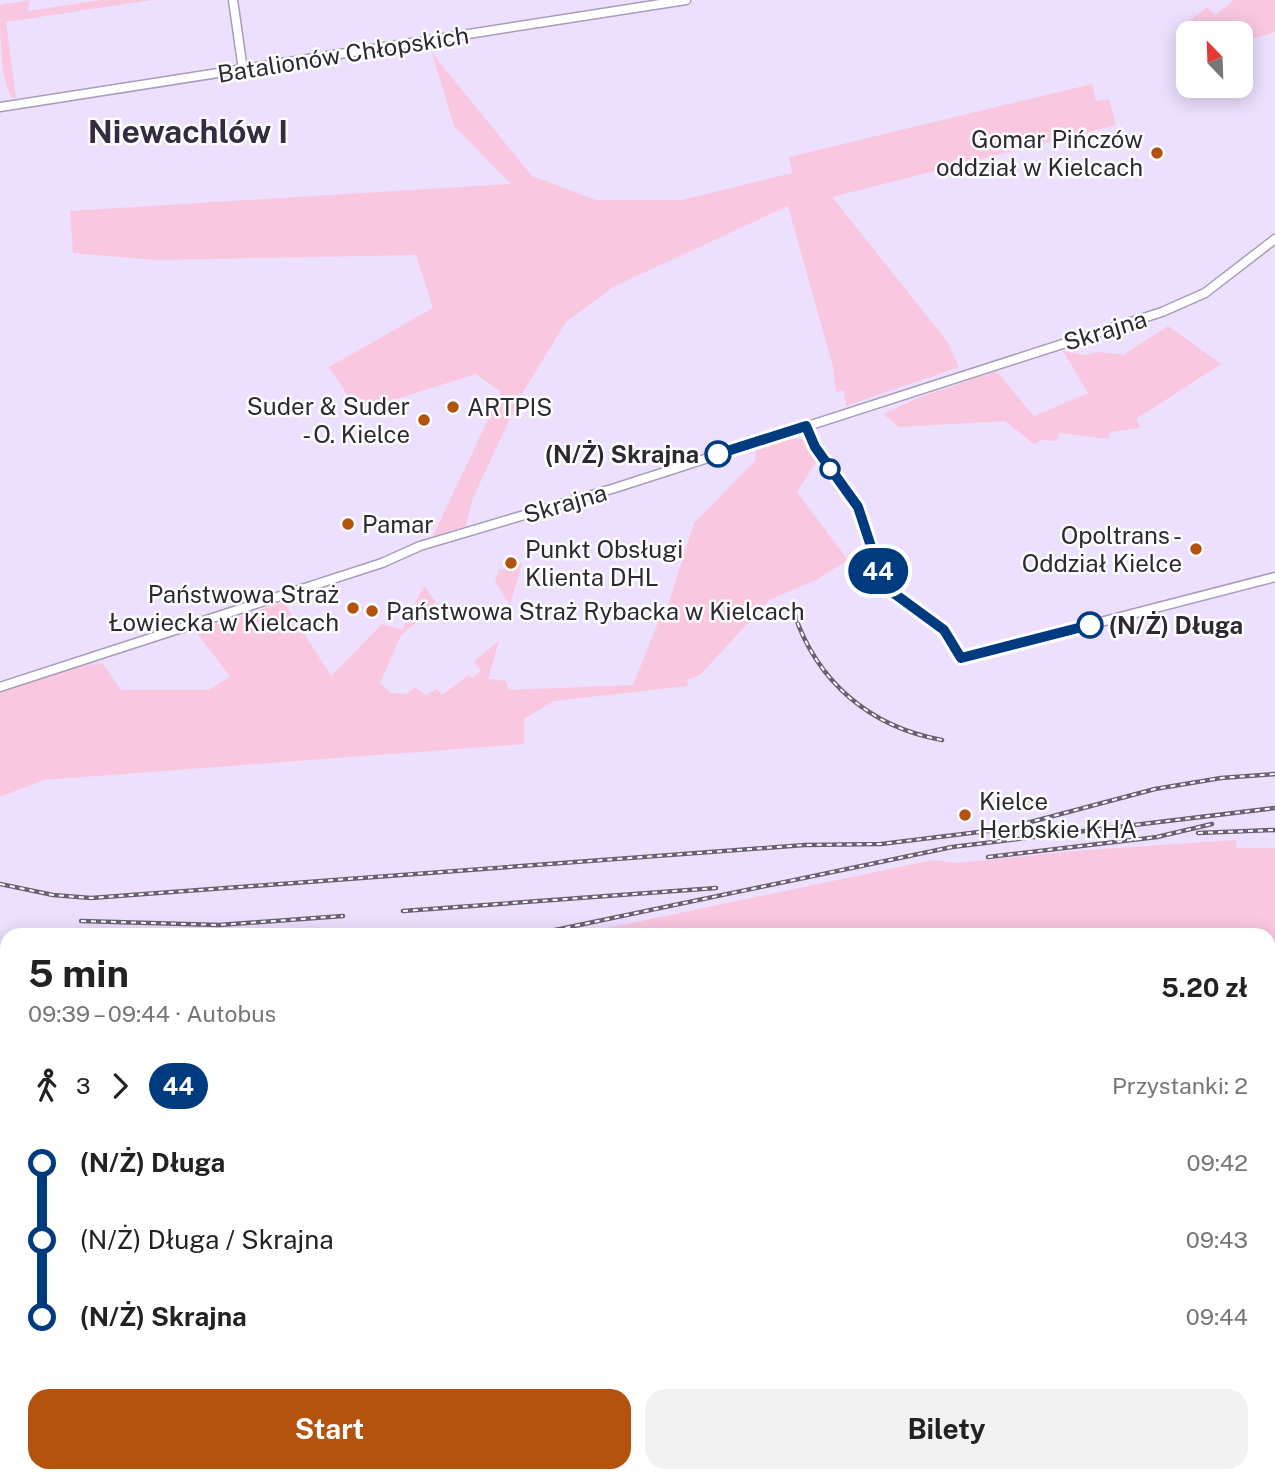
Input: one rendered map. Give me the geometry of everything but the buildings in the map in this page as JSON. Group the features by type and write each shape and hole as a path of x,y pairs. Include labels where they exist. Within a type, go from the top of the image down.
{"street":[{"path":"233,0 243,70"},
{"name":"Batalionów Chłopskich","path":"0,107 686,0"},
{"name":"Skrajna","path":"0,687 382,563 420,546 589,496 1176,307 1213,287 1275,239"},
{"path":"806,426 815,447 858,507 884,586 944,630 961,658 1275,577"}],"shaded area":[{"path":"30,0 28,11 101,0 152,0 6,22 16,98 13,98 5,81 3,68 0,5"},
{"path":"1234,0 1275,0 1275,32 1253,38 1253,21 1190,21 1207,7 1215,15"},
{"path":"432,53 532,176 596,200 682,200 792,173 789,157 1092,84 1096,101 1109,99 1116,125 832,197 947,341 959,367 846,406 844,390 836,392 833,367 788,206 613,287 566,322 520,397 472,500 466,526 433,536 501,392 476,374 358,411 329,367 433,308 416,255 156,260 73,253 70,211 511,184 454,126"},
{"path":"1168,326 1221,364 1136,419 1140,428 1110,432 1109,439 1059,433 1057,441 1040,440 1035,445 1005,421 899,427 883,414 918,398 996,371 1034,416 1088,393 1063,351 1084,355 1098,352 1123,355"},
{"path":"787,438 805,440 818,459 797,492 848,560 816,580 769,600 700,675 687,680 688,686 554,701 524,719 524,744 43,780 0,797 0,691 74,667 102,663 121,690 209,690 230,676 195,631 284,602 331,676 382,624 402,630 424,586 435,601 435,608 429,606 420,613 423,617 401,635 380,683 391,693 406,694 415,687 426,695 437,689 442,695 469,675 472,678 481,671 474,661 499,641 488,679 506,681 509,690 633,685 661,615 665,615 694,523 755,461 756,449"},
{"path":"517,562 522,564 510,605 495,581 499,569 514,570"},
{"path":"1236,840 1237,848 1275,848 1275,928 608,928 933,860 958,863 1073,851"}],"railway":[{"path":"794,613 817,660 832,680 850,697 892,724 916,734 942,740"},
{"path":"0,884 53,895 91,898 805,845 881,844 1004,829 1155,789 1221,778 1275,774"},
{"path":"565,928 952,847 1275,808"},
{"path":"988,857 1157,837 1212,824"},
{"path":"1198,833 1275,830"},
{"path":"403,911 716,888"},
{"path":"81,921 219,925 343,916"}],"bus line":[{"name":"44","path":"718,454 806,426 815,447 858,507 860,521 884,586 944,630 961,658 1090,625"}],"place":[{"name":"Gomar Pińczów oddział w Kielcach","path":"1157,153"},
{"name":"ARTPIS","path":"453,407"},
{"name":"Suder & Suder - O. Kielce","path":"424,420"},
{"name":"(N/Ż) Skrajna","path":"718,454"},
{"name":"Pamar","path":"348,524"},
{"name":"Opoltrans - Oddział Kielce","path":"1196,549"},
{"name":"Punkt Obsługi Klienta DHL","path":"511,563"},
{"name":"Państwowa Straż Łowiecka w Kielcach","path":"353,608"},
{"name":"Państwowa Straż Rybacka w Kielcach","path":"372,611"},
{"name":"(N/Ż) Długa","path":"1090,625"},
{"name":"Kielce Herbskie KHA","path":"965,815"}],"district":[{"name":"Niewachlów I","path":"188,131"}]}
